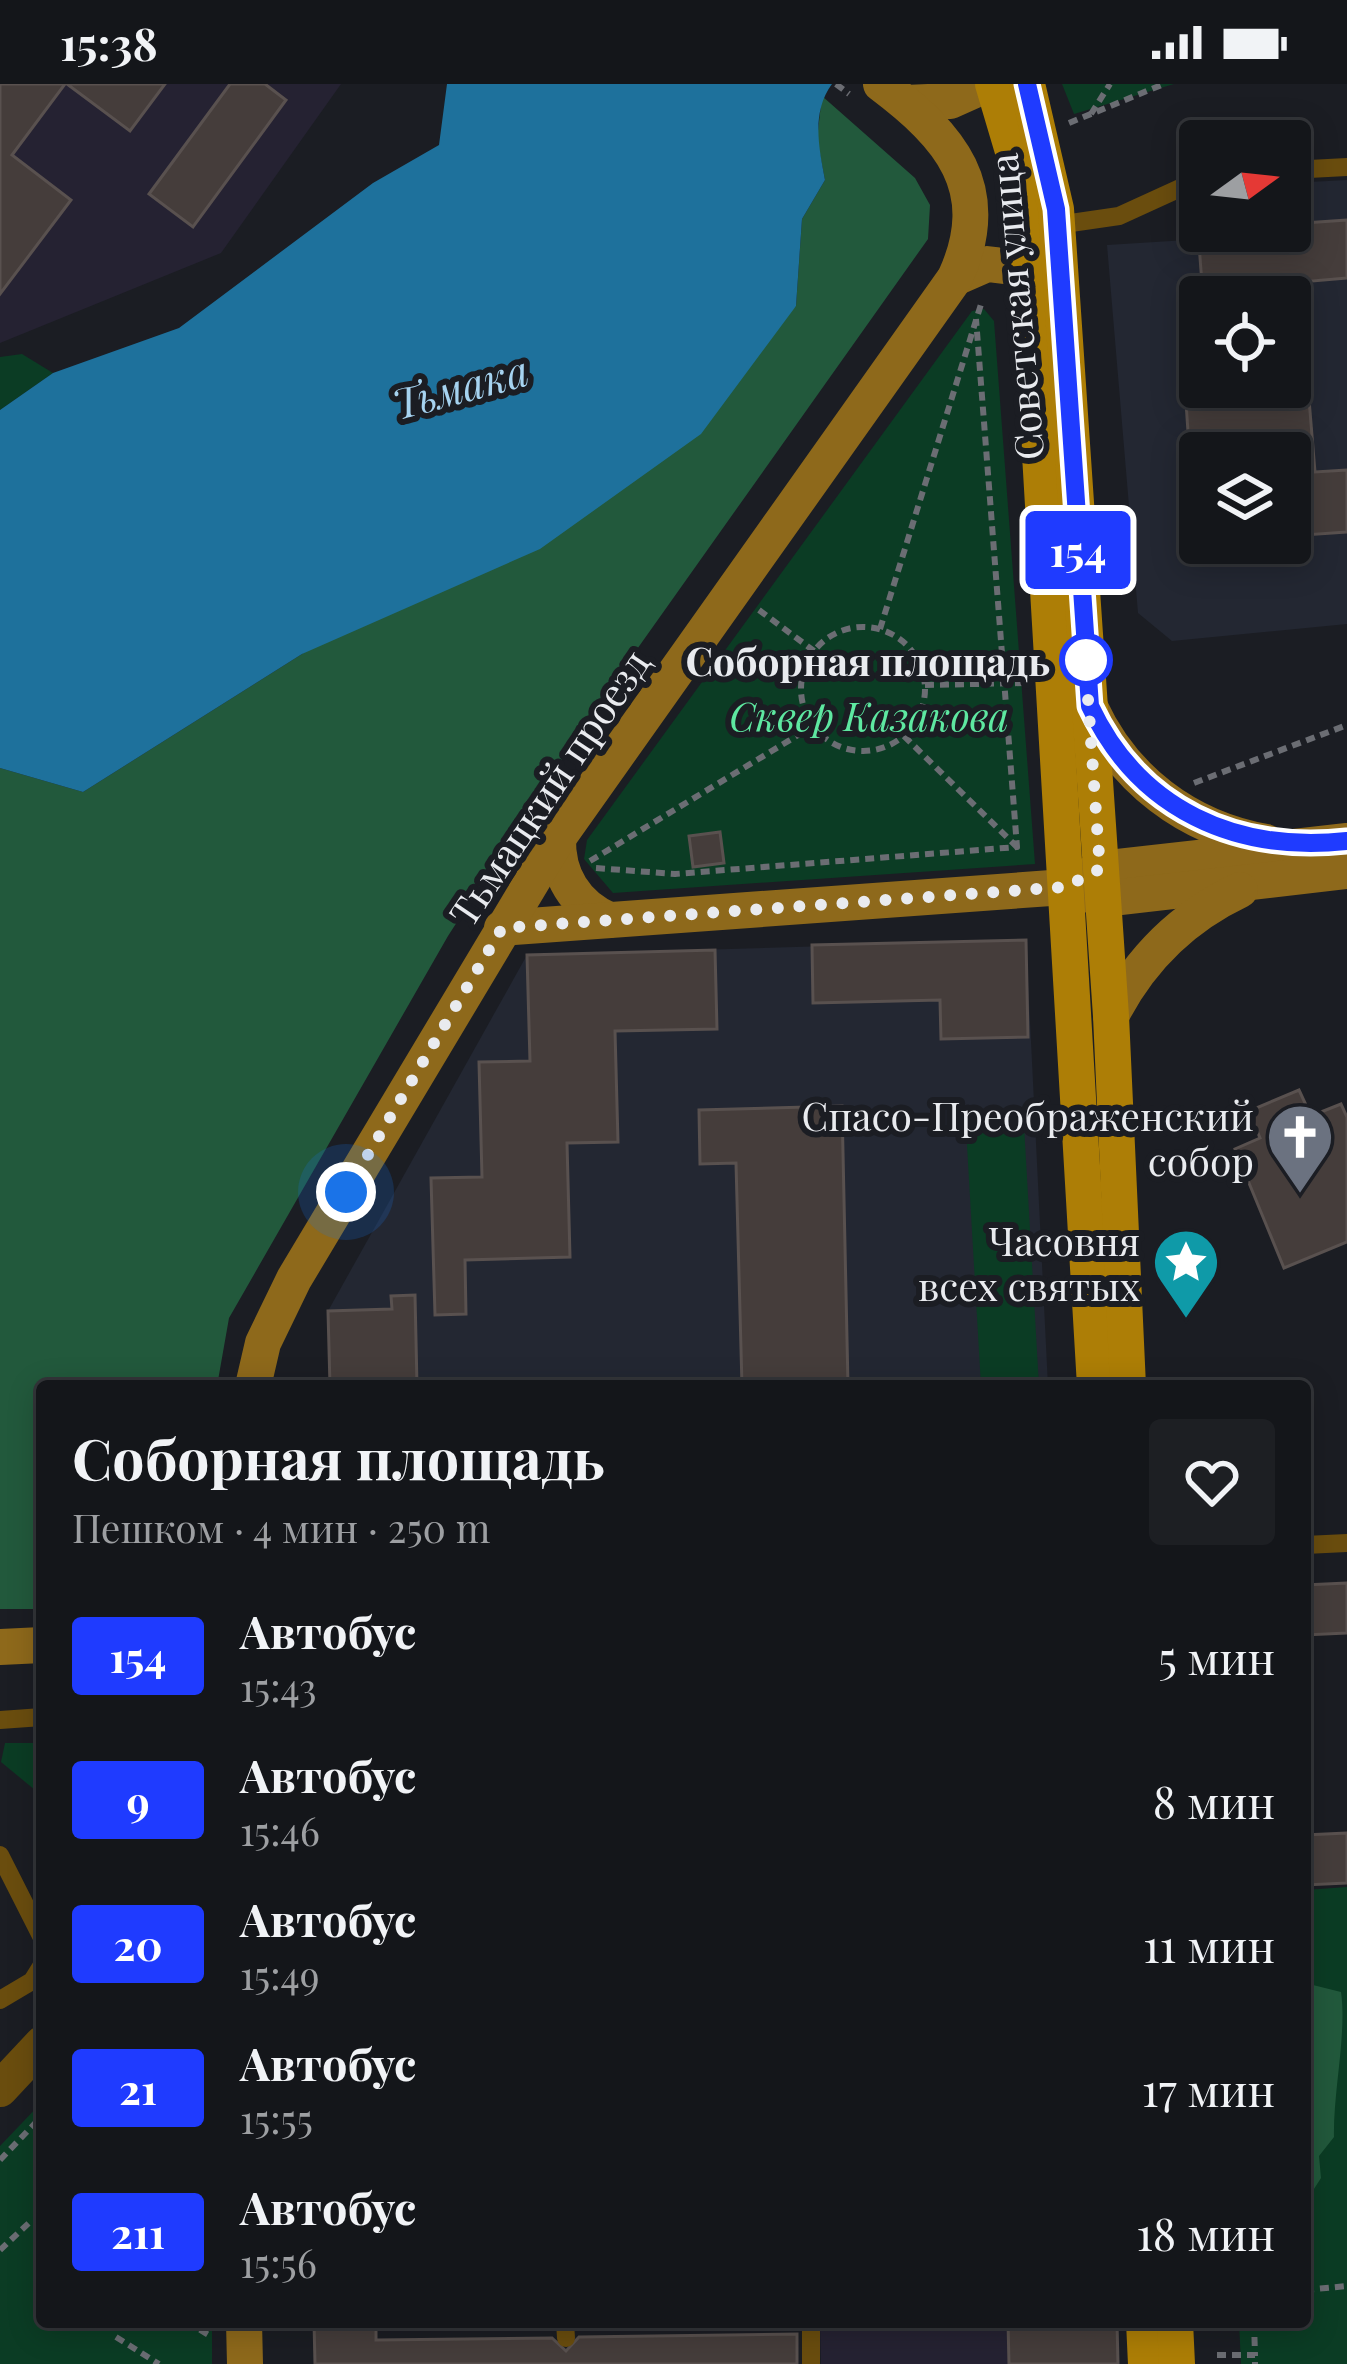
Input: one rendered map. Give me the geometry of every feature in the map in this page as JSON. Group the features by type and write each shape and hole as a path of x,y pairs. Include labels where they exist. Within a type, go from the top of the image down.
{"main road":[{"path":"894,93 950,101 991,84"},
{"name":"Советская улица","path":"991,84 1020,182 1029,269 1095,1380"},
{"name":"Советская улица","path":"1027,84 1046,150 1057,225 1111,1016 1128,1380"},
{"name":"Тьмацкий проезд","path":"254,1380 263,1343 293,1280 502,928 568,847 961,290 968,192 947,142 894,93"},
{"path":"961,290 994,263 1029,269"},
{"path":"1090,706 1128,767 1175,808 1249,839 1332,842"},
{"path":"1102,884 1332,842"},
{"path":"568,847 567,883 580,902 610,920"},
{"path":"502,928 1102,884 1259,881 1347,872"},
{"path":"1111,1016 1136,974 1176,931 1259,881"},
{"path":"0,1647 36,1645"},
{"path":"1144,2328 1146,2364"},
{"path":"1175,2328 1177,2364"},
{"path":"228,2330 245,2364"}],"street":[{"path":"0,2089 36,2050"}],"lane":[{"path":"1311,169 1347,167"},
{"path":"1057,225 1119,215 1179,188"},
{"path":"1311,1545 1347,1543"},
{"path":"0,1720 36,1717"},
{"path":"0,1855 36,1926"},
{"path":"0,2000 36,1975"},
{"path":"811,2328 811,2364"}],"path":[{"path":"1089,117 1110,84"},
{"path":"1065,124 1164,84"},
{"path":"880,629 983,298 961,290"},
{"path":"976,319 1017,847"},
{"path":"748,602 814,651"},
{"path":"880,629 911,650 926,685 916,722 904,736 867,752 828,741 813,726 802,697 806,665 814,651 844,630 880,629"},
{"path":"926,685 1031,683"},
{"path":"1185,786 1347,724"},
{"path":"581,867 813,726"},
{"path":"904,736 1029,859"},
{"path":"568,847 581,867"},
{"path":"581,867 675,874 1017,847"},
{"path":"0,2160 36,2122"},
{"path":"0,2250 29,2222 36,2221"},
{"path":"1311,2289 1347,2286"},
{"path":"1217,2355 1255,2359 1254,2328"},
{"path":"116,2337 159,2364"}],"shaded area":[{"path":"0,84 341,84 221,253 0,343"},
{"path":"1347,180 1347,624 1172,641 1138,613 1107,245 1179,240 1179,252 1311,252 1311,182"},
{"path":"1026,940 1048,1380 330,1380 328,1311 527,955"},
{"path":"820,2328 1117,2328 1118,2364 821,2364"}],"green space":[{"path":"1062,84 1174,84 1074,114"},
{"path":"822,96 915,178 930,205 928,239 596,707 448,936 229,1318 218,1380 36,1380 36,1609 0,1609 0,768 83,792 302,654 796,306 802,219 825,180 817,139"},
{"name":"Сквер Казакова","path":"984,309 994,321 1035,864 613,893 584,859 587,840 972,311"},
{"path":"22,354 53,373 0,410 0,357"},
{"path":"1023,1108 1039,1380 981,1380 965,1111"},
{"path":"5,1743 34,1743 36,1789 35,1790 1,1762"},
{"path":"1347,1887 1347,2364 1241,2364 1239,2328 1311,2328 1311,1890"},
{"path":"1311,1984 1341,1992 1342,2008 1334,2137 1319,2156 1321,2178 1311,2194"},
{"path":"36,2108 36,2328 212,2328 212,2364 0,2364 0,2146"}],"water":[{"name":"Тьмака","path":"447,84 832,84 819,118 825,180 802,219 796,306 701,434 540,549 302,654 83,792 0,768 0,410 53,373 179,328 373,183 439,145"}],"building":[{"path":"0,84 65,84 12,155 71,200 0,294"},
{"path":"67,84 165,84 130,131"},
{"path":"230,84 265,84 286,100 193,227 149,194"},
{"path":"1347,220 1347,278 1201,276 1200,252 1311,252 1311,223"},
{"path":"1186,408 1310,408 1315,472 1347,470 1347,532 1311,535 1311,432 1188,432"},
{"path":"720,832 724,863 693,867 689,836"},
{"path":"1026,940 1028,1037 941,1039 940,1000 813,1003 812,945"},
{"path":"715,950 717,1029 615,1031 618,1142 567,1143 570,1257 465,1260 466,1314 435,1315 431,1178 482,1177 479,1062 530,1061 527,955"},
{"name":"Спасо-Преображенский собор","path":"1299,1090 1311,1116 1341,1104 1347,1117 1347,1242 1284,1268 1235,1149 1260,1138 1249,1111"},
{"path":"842,1106 848,1380 742,1380 736,1163 700,1164 699,1110"},
{"path":"415,1295 417,1380 330,1380 328,1311 392,1309 391,1296"},
{"path":"1347,1583 1347,1633 1311,1635 1311,1585"},
{"path":"1347,1833 1347,1883 1311,1885 1311,1835"},
{"path":"314,2328 376,2328 376,2340 552,2338 566,2351 579,2337 797,2334 797,2364 315,2364"},
{"path":"1008,2328 1117,2328 1118,2364 1009,2364"}],"bus line":[{"name":"154","path":"1027,84 1056,209 1090,706 1128,767 1166,801 1199,821 1236,836 1276,843 1347,841"}],"place":[{"name":"Соборная площадь","path":"1086,660"},
{"name":"Спасо-Преображенский собор","path":"1300,1196"},
{"name":"Часовня всех святых","path":"1186,1321"}],"route":[{"path":"346,1192 502,928 1065,887 1100,869 1085,656 1086,660"}]}
